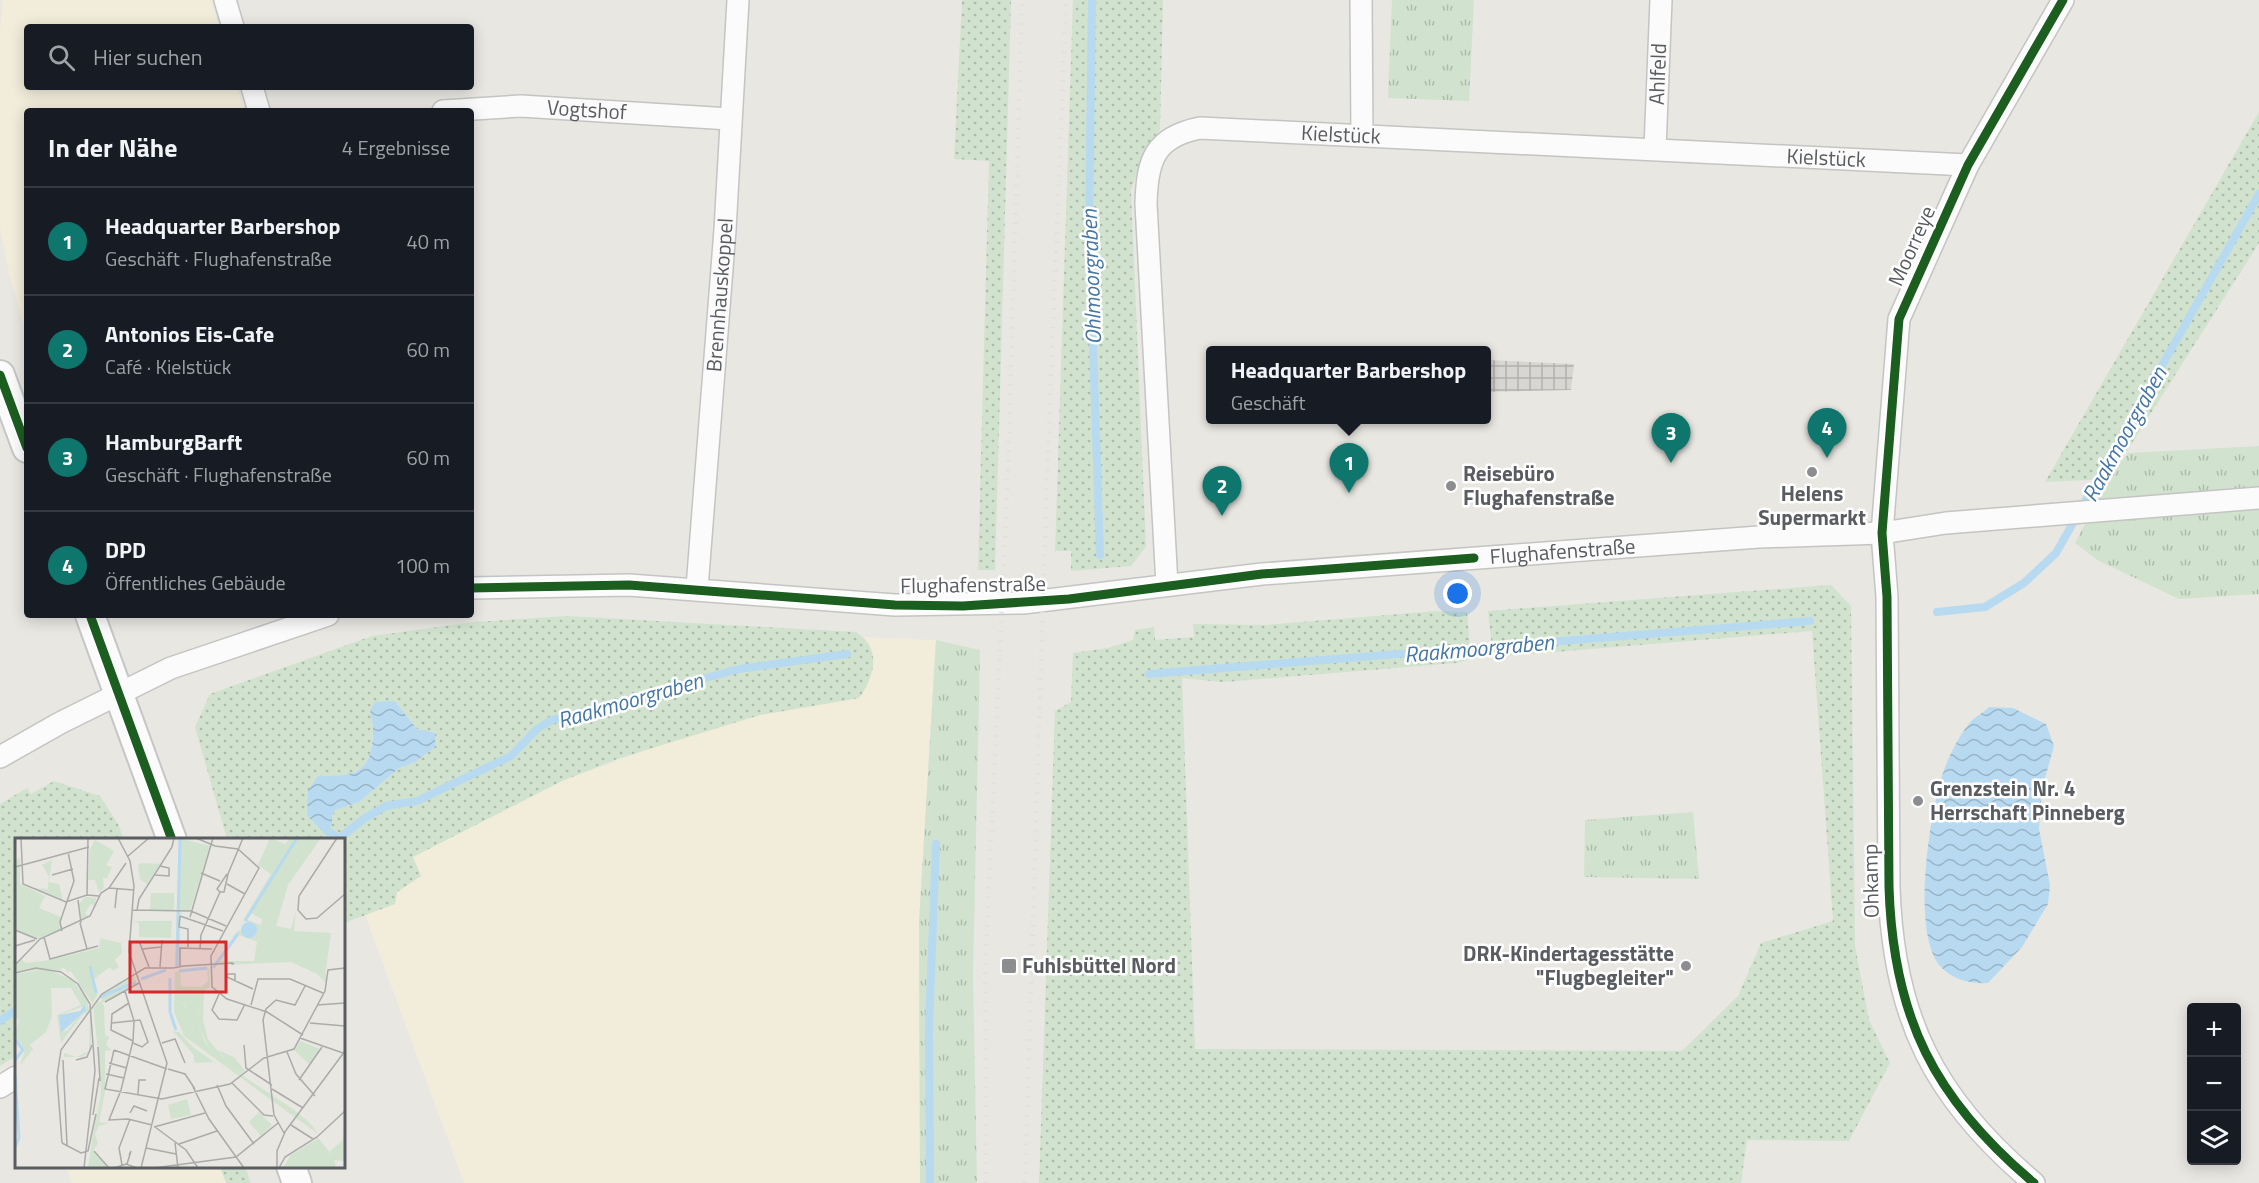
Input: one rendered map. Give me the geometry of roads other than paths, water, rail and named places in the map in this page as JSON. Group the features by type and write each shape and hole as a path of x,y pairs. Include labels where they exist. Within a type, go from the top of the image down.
{"main road":[{"path":"0,375 24,440"},
{"path":"91,618 171,838"},
{"path":"291,1168 297,1183"}],"street":[{"path":"225,0 232,24"},
{"name":"Brennhauskoppel","path":"697,588 738,0"},
{"path":"1360,0 1362,134"},
{"name":"Ahlfeld","path":"1655,149 1661,0"},
{"name":"Moorreye","path":"1882,533 1899,319 1968,165 2063,0"},
{"path":"253,90 258,108"},
{"name":"Vogtshof","path":"474,109 521,106 730,119"},
{"name":"Kielstück","path":"1167,585 1146,204 1147,179 1152,160 1169,138 1200,128 1362,134 1968,165"},
{"name":"Flughafenstraße","path":"474,588 580,584 697,588 895,605 963,606 1069,599 1262,574 1759,537 1882,533 1946,523 2259,498"},
{"name":"Ohkamp","path":"1882,533 1887,597 1890,931 1897,974 1906,1010 1927,1058 1955,1102 1982,1135 2034,1183"},
{"path":"0,757 119,693 189,661 319,618"},
{"path":"0,1087 15,1078"}],"water":[{"path":"395,701 417,729 435,733 435,747 415,762 398,769 359,802 335,810 332,816 332,826 327,831 321,830 307,815 308,790 318,776 353,773 366,762 372,742 373,728 370,713 372,706 375,702"},
{"path":"1989,707 2013,708 2046,724 2054,746 2042,789 2039,829 2050,885 2048,904 2022,947 1988,983 1982,983 1957,978 1941,967 1932,951 1926,928 1925,901 1933,813 1944,770 1954,746 1965,730"}],"waterway":[{"name":"Ohlmoorgraben","path":"1092,0 1089,227 1100,555"},
{"name":"Raakmoorgraben","path":"1937,612 1985,607 2024,583 2056,553 2259,194"},
{"name":"Raakmoorgraben","path":"1149,674 1810,621"},
{"name":"Raakmoorgraben","path":"340,838 365,818 386,806 417,801 511,756 537,729 552,720 739,669 847,654"},
{"path":"327,831 339,838"},
{"path":"930,1183 929,1027 936,844"},
{"name":"Raakmoorgraben","path":"0,1021 15,1011"}],"railway":[{"path":"986,1183 985,975 1008,471 1022,0"},
{"path":"1025,1183 1046,504 1066,0"}],"place":[{"name":"DPD","path":"1827,458"},
{"name":"HamburgBarft","path":"1671,463"},
{"name":"Helens Supermarkt","path":"1812,472"},
{"name":"Reisebüro Flughafenstraße","path":"1451,486"},
{"name":"Headquarter Barbershop","path":"1349,493"},
{"name":"Antonios Eis-Cafe","path":"1222,516"},
{"name":"Grenzstein Nr. 4 Herrschaft Pinneberg","path":"1918,801"},
{"name":"Fuhlsbüttel Nord","path":"1009,966"},
{"name":"DRK-Kindertagesstätte \"Flugbegleiter\"","path":"1686,966"}]}
